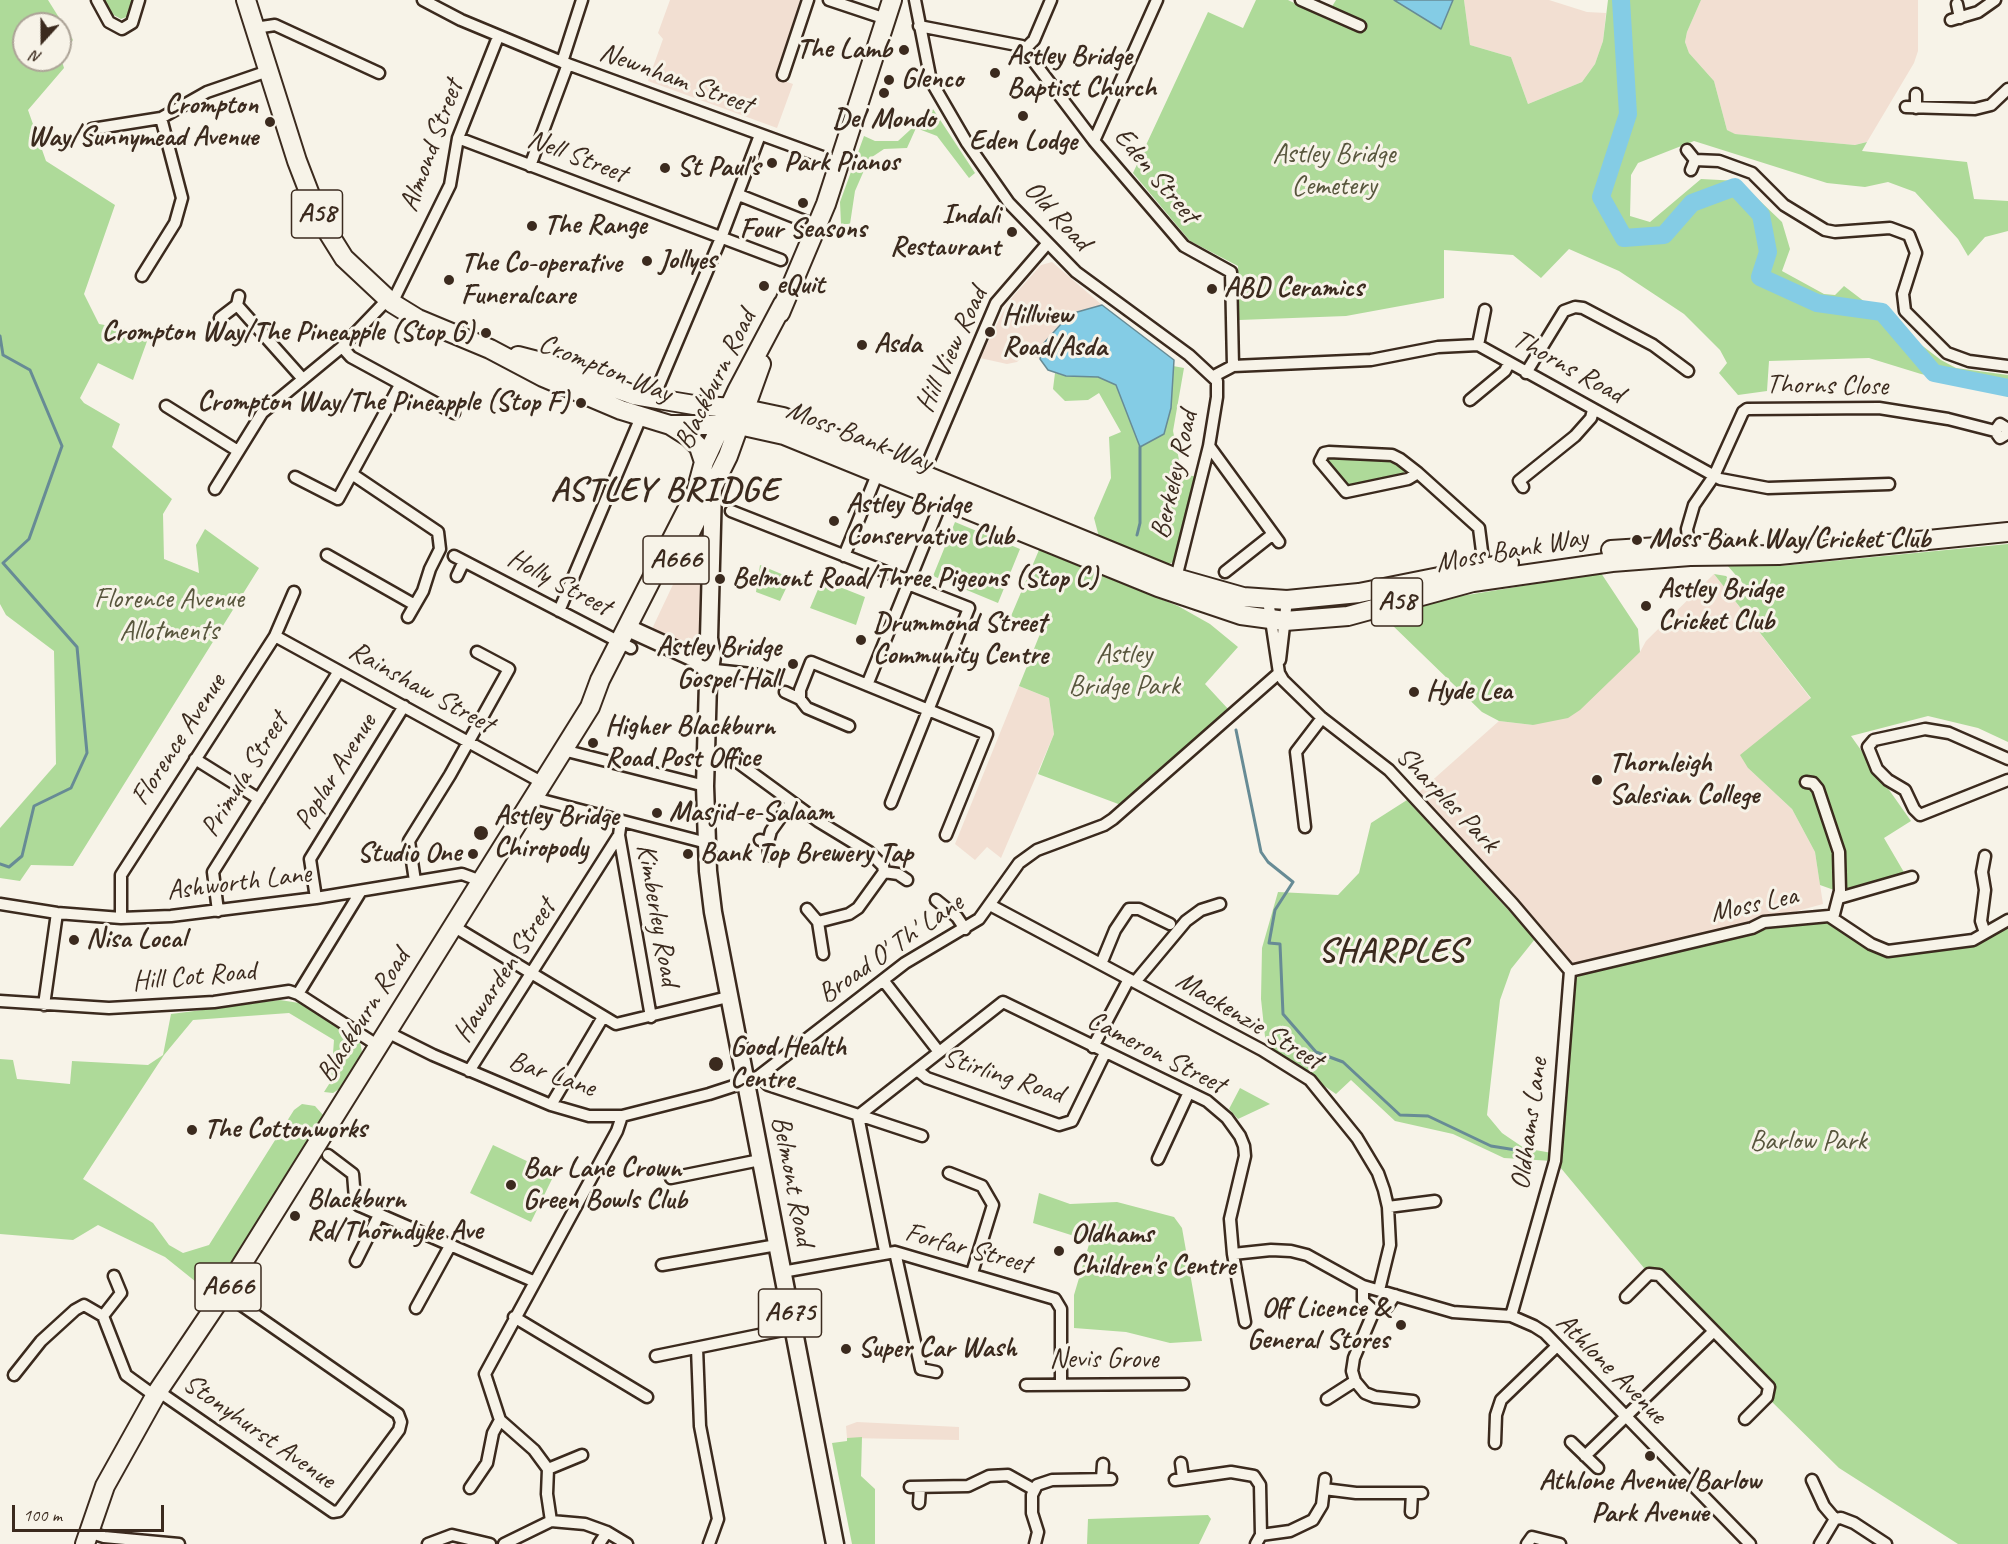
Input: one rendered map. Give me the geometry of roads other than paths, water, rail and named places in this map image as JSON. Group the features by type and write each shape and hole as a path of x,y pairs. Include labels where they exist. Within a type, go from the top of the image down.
{"highway":[{"name":"Crompton Way","path":"246,0 319,218 344,258 389,301 418,319 490,349 543,377 641,417 670,425 733,419"},
{"name":"Blackburn Road","path":"87,1538 105,1486 156,1394 224,1293 381,1038 590,707 600,680 629,638 705,490 733,419 817,226 892,0"},
{"name":"Blackburn Road","path":"705,490 704,462 733,419 760,367 783,304"},
{"name":"Crompton Way","path":"490,349 549,364 626,393 733,419"},
{"path":"760,367 765,400 783,417"},
{"name":"Moss Bank Way","path":"733,419 783,417 920,481 1176,578 1213,590 1268,600 1359,593 1485,567 1613,549 1779,555 2008,532"},
{"name":"Moss Bank Way","path":"733,419 784,435 878,472 920,481 943,498 1158,586 1241,615 1277,620 1348,616 1440,589 1523,573 1689,550 2008,521"},
{"path":"670,425 689,437 699,447 704,462"}],"main road":[{"path":"629,638 705,670 704,655 710,647 705,490"},
{"name":"Belmont Road","path":"705,670 705,786 713,912 728,997 752,1079 760,1160 835,1544"}],"street":[{"path":"97,0 109,22 122,29 132,23 139,0"},
{"name":"Newnham Street","path":"423,0 498,37 839,163"},
{"path":"530,165 565,63 582,0"},
{"path":"783,75 808,0"},
{"path":"829,0 886,19"},
{"name":"Old Road","path":"915,0 931,81 940,101 1009,203 1076,272 1215,378"},
{"path":"919,26 1015,43 1024,49 1034,40 1051,0"},
{"path":"1094,141 1157,0"},
{"path":"1301,0 1360,26"},
{"path":"1957,4 1955,19 1978,12 1995,0"},
{"path":"255,28 276,25 379,73"},
{"name":"Almond Street","path":"215,489 262,413 342,347 389,301 450,185 458,138 498,37"},
{"name":"Eden Street","path":"1024,49 1094,141 1184,246 1231,272 1233,366"},
{"path":"92,129 161,118 207,92 268,71"},
{"path":"1916,94 1911,107 1975,109 1991,105 2008,89"},
{"path":"142,276 176,223 182,198 161,118"},
{"path":"652,399 739,195 760,135"},
{"name":"Nell Street","path":"458,138 780,260"},
{"path":"1687,150 1693,165 1719,161 1752,173 1784,205 1825,230 1835,232 1890,228 1909,235 1916,253 1902,300 1905,311 1947,353 1969,361 2008,366"},
{"path":"739,195 817,226"},
{"name":"Hill View Road","path":"920,481 996,303 1047,244"},
{"path":"220,318 238,300 302,378"},
{"path":"1526,373 1564,311 1575,307 1583,308 1653,345 1688,371"},
{"path":"1478,345 1485,310"},
{"name":"Thorns Road","path":"1215,378 1233,366 1371,360 1438,347 1478,345 1724,480 1768,488 1890,484"},
{"path":"342,347 351,357 454,413"},
{"path":"1470,400 1505,371 1509,363"},
{"name":"Berkeley Road","path":"1176,578 1209,446 1217,397 1215,378"},
{"path":"304,478 338,499 400,385"},
{"path":"171,406 238,451"},
{"name":"Thorns Close","path":"1689,550 1690,514 1698,497 1714,476 1743,412 1753,408 1879,408 1948,419 1995,431 2000,438 2008,433"},
{"path":"1523,487 1519,481 1575,435 1591,418 1593,410"},
{"path":"559,611 641,417"},
{"name":"Thorns Close","path":"1995,431 2000,424 2008,429"},
{"path":"1209,446 1276,538 1225,572"},
{"path":"1418,473 1408,479 1346,492 1320,461 1324,453 1329,452 1392,455 1418,473 1479,528 1485,567"},
{"path":"844,556 878,472"},
{"path":"352,474 438,532 440,549 408,617"},
{"path":"867,685 943,498"},
{"path":"732,511 969,608 891,803"},
{"path":"327,555 345,558 415,605"},
{"name":"Holly Street","path":"454,556 559,611 629,638"},
{"name":"Holly Street","path":"457,576 465,561"},
{"name":"Florence Avenue","path":"121,918 121,875 275,636 294,592"},
{"path":"1268,600 1277,620 1279,673"},
{"path":"1277,620 1287,600"},
{"name":"Rainshaw Street","path":"275,636 468,742 538,790 621,821 707,843"},
{"path":"415,881 409,841 508,669 477,651"},
{"path":"800,699 800,690 810,662 987,734 946,835"},
{"path":"705,670 761,675 771,680"},
{"name":"Primula Street","path":"218,911 213,872 339,671"},
{"name":"Sharples Park","path":"1279,673 1322,718 1389,770 1513,904 1570,971"},
{"name":"Broad O' Th' Lane","path":"752,1079 912,959 979,919 1019,863 1037,850 1104,825 1113,819 1279,673"},
{"path":"785,692 800,699 807,708 849,726"},
{"name":"Poplar Avenue","path":"316,898 310,859 404,706"},
{"path":"1305,827 1296,752 1322,718"},
{"path":"2008,759 1949,734 1925,729 1874,740 1868,747 1877,769 1888,780 1905,790 1914,809 1920,815 2008,780"},
{"path":"563,750 705,786"},
{"path":"706,754 736,761 791,803 869,852 883,866 884,872 858,908 838,918 818,922"},
{"path":"195,759 259,799"},
{"path":"1806,782 1813,783 1818,789 1839,852 1839,898 1833,918"},
{"path":"769,855 764,841 791,803"},
{"name":"Kimberley Road","path":"621,821 619,835 651,1017"},
{"name":"Hawarden Street","path":"469,1071 619,835"},
{"path":"1985,856 1982,872 1985,890 1981,921 1985,933"},
{"path":"884,872 898,874 907,880"},
{"name":"Ashworth Lane","path":"0,904 57,913 121,918 171,916 316,898 462,874 481,881"},
{"path":"1839,898 1912,877"},
{"path":"298,994 361,891"},
{"path":"936,900 957,917 965,929"},
{"path":"1093,1047 1132,981 1186,921 1202,910 1221,903"},
{"name":"Mackenzie Street","path":"990,905 1263,1050 1310,1080 1345,1119 1378,1173 1388,1207 1390,1245 1379,1290"},
{"path":"807,909 818,922 823,954"},
{"path":"1101,964 1115,930 1129,909 1139,909 1170,924"},
{"path":"44,1005 57,913"},
{"name":"Moss Lea","path":"1570,971 1752,928 1764,922 1821,915 1833,918 1871,944 1888,951 1973,940 2008,920"},
{"path":"453,926 603,1017 620,1024 728,997"},
{"name":"Oldhams Lane","path":"1511,1316 1555,1161 1570,971"},
{"path":"858,1116 939,1052 883,980"},
{"name":"Hill Cot Road","path":"0,1001 109,1008 166,1006 289,991 381,1038"},
{"name":"Cameron Street","path":"939,1052 1002,1002 1207,1101 1222,1113 1235,1128 1244,1146 1245,1156 1231,1211 1233,1254 1245,1322"},
{"path":"550,1105 603,1017"},
{"name":"Bar Lane","path":"381,1038 550,1105 590,1116 622,1116 709,1094 752,1079"},
{"name":"Stirling Road","path":"916,1070 927,1078 1059,1125 1072,1121 1105,1053"},
{"path":"752,1079 922,1136"},
{"path":"1158,1159 1189,1092"},
{"path":"551,1521 547,1494 548,1469 534,1450 500,1420 486,1385 486,1367 617,1131 622,1116"},
{"path":"858,1116 890,1252 921,1369 936,1372"},
{"path":"328,1155 353,1174 356,1203 533,1281"},
{"path":"672,1178 760,1160"},
{"path":"949,1173 982,1186 993,1205 972,1273"},
{"path":"1388,1207 1436,1201"},
{"path":"356,1261 379,1215"},
{"path":"662,1265 777,1245"},
{"path":"417,1308 450,1246"},
{"name":"Athlone Avenue","path":"1233,1254 1271,1250 1292,1251 1307,1255 1363,1286 1463,1315 1511,1316 1534,1326 1557,1346 1750,1544"},
{"name":"Forfar Street","path":"782,1272 890,1252 972,1273 1059,1302 1061,1384"},
{"path":"1626,1297 1649,1274 1659,1275 1769,1387 1767,1397 1745,1419"},
{"path":"14,1375 40,1341 75,1310 84,1305 104,1316 121,1293 114,1276"},
{"path":"1363,1286 1364,1301 1374,1311"},
{"name":"Stonyhurst Avenue","path":"104,1316 126,1375 333,1512 339,1511 399,1430 398,1414 224,1293"},
{"path":"1395,1295 1387,1307 1374,1311 1354,1358 1352,1371 1355,1381 1365,1393 1375,1397 1413,1401"},
{"path":"514,1317 647,1397"},
{"path":"656,1356 793,1328"},
{"path":"1585,1456 1714,1331"},
{"path":"1495,1443 1496,1415 1501,1400 1557,1346"},
{"path":"697,1348 700,1426 718,1519 709,1544"},
{"path":"1327,1400 1355,1381"},
{"name":"Nevis Grove","path":"1026,1384 1183,1384"},
{"path":"470,1488 488,1463 493,1433 500,1420"},
{"path":"1571,1442 1598,1468"},
{"path":"548,1469 582,1455"},
{"path":"1181,1463 1179,1479 1231,1472 1254,1476 1260,1485 1258,1540 1290,1531 1313,1520 1322,1505 1324,1484 1356,1492 1417,1493 1411,1512"},
{"path":"1034,1489 1052,1480 1107,1479 1103,1464"},
{"path":"920,1503 915,1487 968,1486 989,1476 1008,1475 1034,1489"},
{"path":"1812,1480 1824,1506 1835,1519"},
{"path":"1034,1489 1032,1513 1038,1532 1035,1544"},
{"path":"1820,1544 1835,1519 1841,1518 1854,1523 1886,1544"},
{"path":"504,1544 551,1521 568,1521 607,1532 627,1544"},
{"path":"599,1544 607,1532"},
{"path":"428,1544 452,1535 490,1544"},
{"path":"87,1538 104,1537 179,1544"},
{"path":"1527,1544 1532,1537 1560,1544"}],"water":[{"path":"1394,0 1453,0 1441,29"},
{"path":"1102,305 1174,360 1171,408 1164,434 1140,447 1116,385 1098,377 1066,376 1048,370 1040,359 1044,343 1070,314"}],"waterway":[{"path":"1621,0 1628,114 1601,197 1624,238 1664,235 1692,203 1735,187 1761,215 1768,252 1760,277 1817,303 1882,312 1934,373 2008,388"},
{"path":"0,336 3,355 30,370 62,446 29,539 3,563 77,647 87,753 71,788 34,806 22,856 9,867 0,864"},
{"path":"1137,535 1140,523 1140,447"},
{"path":"1236,730 1261,852 1268,862 1293,882 1275,910 1269,943 1280,944 1283,1014 1316,1052 1343,1062 1400,1115 1428,1116 1491,1146 1516,1150"}],"place":[{"name":"The Lamb","path":"904,50"},
{"name":"Astley Bridge Baptist Church","path":"995,73"},
{"name":"Glenco","path":"889,80"},
{"name":"Del Mondo","path":"884,93"},
{"name":"Eden Lodge","path":"1023,116"},
{"name":"Crompton Way/Sunnymead Avenue","path":"270,122"},
{"name":"Park Pianos","path":"772,163"},
{"name":"St Paul's","path":"665,168"},
{"name":"Four Seasons","path":"803,203"},
{"name":"The Range","path":"532,226"},
{"name":"Indali Restaurant","path":"1012,232"},
{"name":"Jollyes","path":"647,261"},
{"name":"The Co-operative Funeralcare","path":"449,280"},
{"name":"eQuit","path":"764,286"},
{"name":"ABD Ceramics","path":"1212,289"},
{"name":"Hillview Road/Asda","path":"990,332"},
{"name":"Crompton Way/The Pineapple (Stop G)","path":"486,333"},
{"name":"Asda","path":"862,345"},
{"name":"Crompton Way/The Pineapple (Stop F)","path":"581,403"},
{"name":"Astley Bridge Conservative Club","path":"834,521"},
{"name":"Moss Bank Way/Cricket Club","path":"1637,540"},
{"name":"Belmont Road/Three Pigeons (Stop C)","path":"720,579"},
{"name":"Astley Bridge Cricket Club","path":"1646,606"},
{"name":"Drummond Street Community Centre","path":"861,640"},
{"name":"Astley Bridge Gospel Hall","path":"793,664"},
{"name":"Hyde Lea","path":"1414,692"},
{"name":"Higher Blackburn Road Post Office","path":"593,743"},
{"name":"Thornleigh Salesian College","path":"1597,780"},
{"name":"Masjid-e-Salaam","path":"657,813"},
{"name":"Astley Bridge Chiropody","path":"481,833"},
{"name":"Studio One","path":"473,854"},
{"name":"Bank Top Brewery Tap","path":"688,854"},
{"name":"Nisa Local","path":"74,940"},
{"name":"Good Health Centre","path":"716,1064"},
{"name":"The Cottonworks","path":"192,1130"},
{"name":"Bar Lane Crown Green Bowls Club","path":"511,1185"},
{"name":"Blackburn Rd/Thorndyke Ave","path":"295,1216"},
{"name":"Oldhams Children's Centre","path":"1059,1251"},
{"name":"Off Licence & General Stores","path":"1401,1325"},
{"name":"Super Car Wash","path":"846,1349"},
{"name":"Athlone Avenue/Barlow Park Avenue","path":"1650,1456"}],"district":[{"name":"ASTLEY BRIDGE","path":"665,491"},
{"name":"SHARPLES","path":"1392,952"}],"park label":[{"name":"Astley Bridge Cemetery","path":"1334,171"},
{"name":"Florence Avenue Allotments","path":"169,616"},
{"name":"Astley Bridge Park","path":"1124,671"},
{"name":"Barlow Park","path":"1808,1142"}]}
